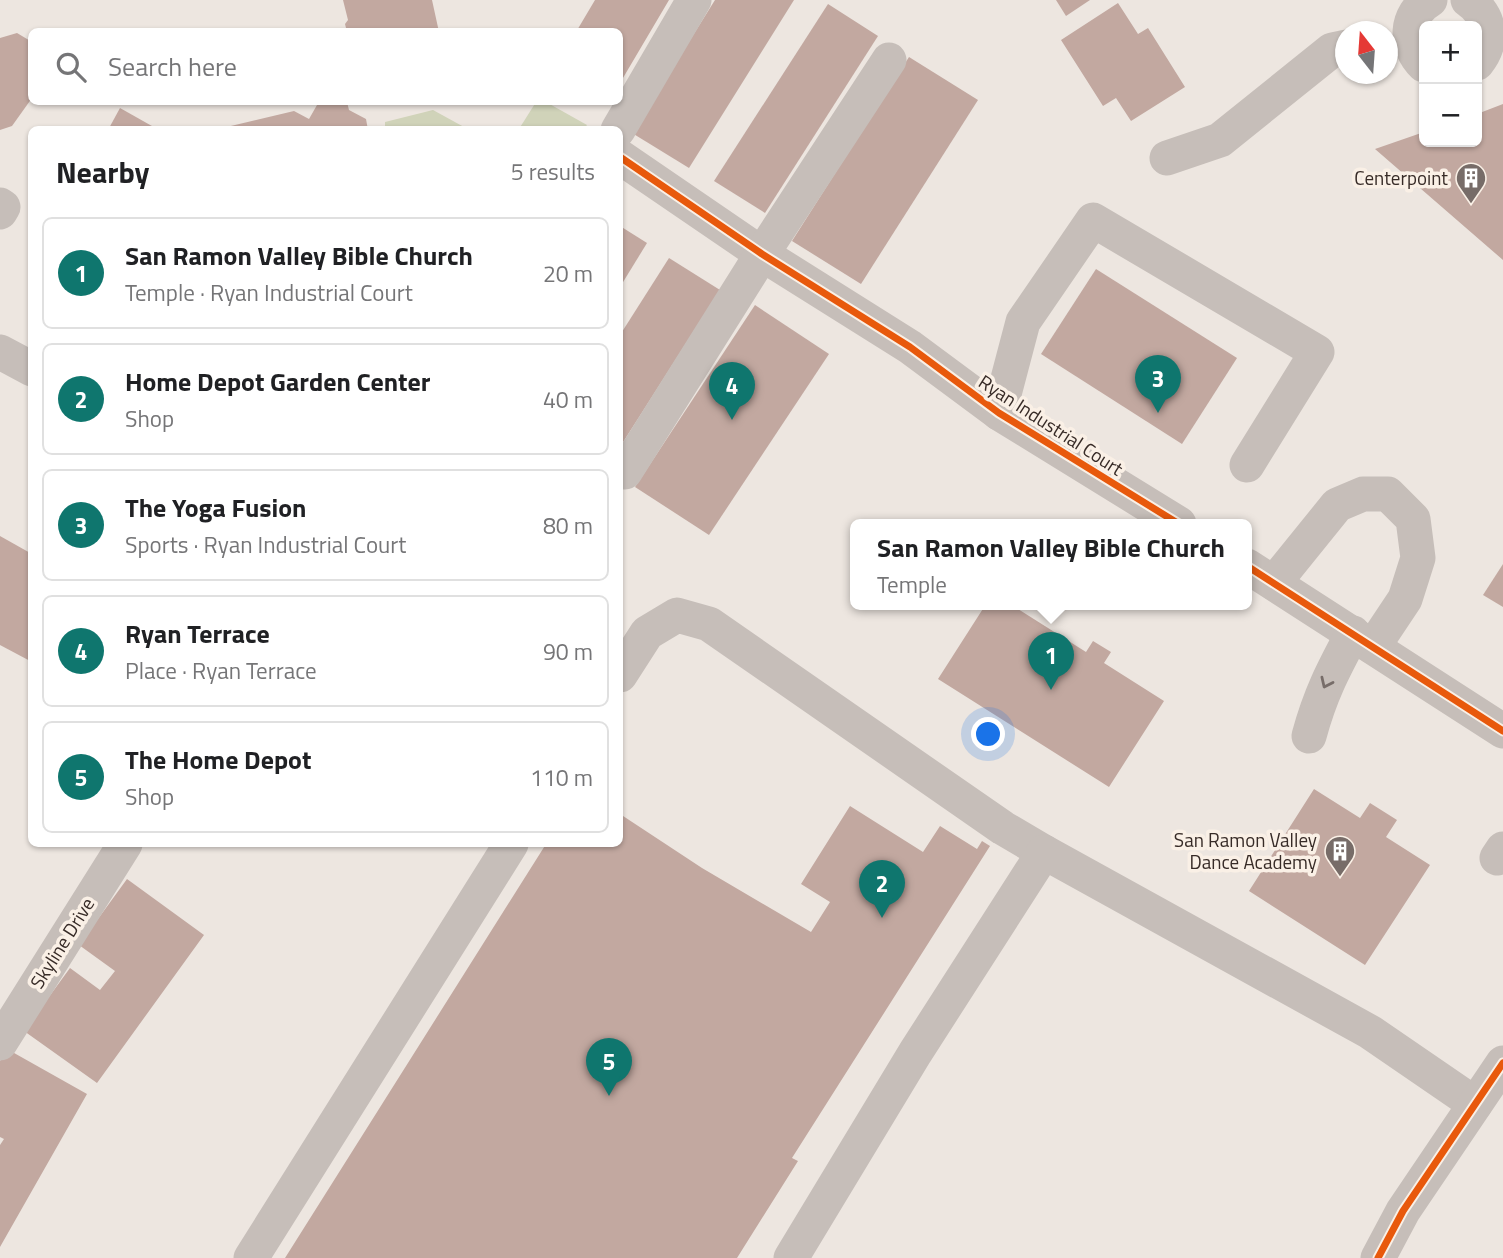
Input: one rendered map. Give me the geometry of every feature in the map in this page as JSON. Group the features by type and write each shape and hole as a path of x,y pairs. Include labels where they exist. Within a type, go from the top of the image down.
{"street":[{"path":"620,126 694,0"},
{"path":"1407,46 1416,12 1430,0"},
{"path":"1470,0 1479,9 1489,31 1488,43 1482,54"},
{"path":"1167,158 1220,140 1335,49"},
{"path":"625,472 762,254 890,60"},
{"name":"Ryan Industrial Court","path":"623,159 762,254 910,347 999,413 1171,519"},
{"path":"0,205 3,206 0,212"},
{"path":"999,413 1023,322 1093,220 1317,352 1247,466"},
{"path":"0,352 28,367"},
{"path":"1309,736 1326,681 1363,640 1405,599 1418,558 1413,519 1388,494 1363,494 1336,505 1261,574 1363,640 1503,732"},
{"path":"623,670 647,633 677,615 709,624 1003,828 1370,1032 1475,1104"},
{"name":"Skyline Drive","path":"0,1043 123,847"},
{"path":"251,1258 509,847"},
{"path":"791,1258 915,1053 1044,852"},
{"path":"1378,1258 1403,1211 1503,1063"}],"green space":[{"path":"534,105 551,105 587,125 586,126 521,126"},
{"path":"433,110 462,126 385,126 385,122"}],"building":[{"path":"343,0 432,0 438,28 346,28 348,20"},
{"path":"595,0 669,0 623,78 623,28 578,28"},
{"path":"715,0 794,0 689,168 632,133"},
{"path":"1056,0 1090,0 1066,16"},
{"path":"1118,3 1138,34 1148,28 1185,87 1131,121 1116,98 1103,106 1061,40"},
{"path":"828,4 878,36 765,213 714,181"},
{"path":"17,33 28,40 28,104 12,126 0,130 0,38"},
{"path":"909,57 978,100 861,284 792,241"},
{"name":"Centerpoint","path":"1503,104 1503,260 1375,149 1419,134 1419,147 1482,147 1482,112"},
{"path":"317,105 348,105 349,110 366,119 367,126 231,126 294,111 309,119"},
{"path":"120,108 152,126 110,126"},
{"path":"623,228 647,243 623,282"},
{"path":"669,258 720,290 623,442 623,330"},
{"path":"1096,269 1237,358 1182,444 1041,354"},
{"path":"755,305 829,354 709,535 635,487"},
{"path":"0,536 28,552 28,660 0,645"},
{"path":"1503,564 1503,607 1483,595"},
{"path":"982,610 1020,610 1086,652 1093,641 1111,652 1104,663 1164,701 1109,787 938,679"},
{"name":"San Ramon Valley Dance Academy","path":"1314,789 1360,818 1370,803 1397,820 1386,837 1430,865 1365,965 1249,891"},
{"path":"850,806 923,852 940,826 977,849 982,841 990,846 792,1158 798,1161 737,1258 285,1258 544,847 623,847 623,816 702,868 811,932 830,902 801,884"},
{"path":"127,879 204,935 97,1083 24,1031 70,968 100,990 115,971 79,945"},
{"path":"7,1049 87,1094 0,1247 0,1145 4,1139 0,1137 0,1061"}],"cycle path":[{"path":"623,159 762,254 910,347 999,413 1171,519"},
{"path":"1252,569 1503,731"},
{"path":"1378,1258 1403,1211 1503,1063"}],"place":[{"name":"Centerpoint","path":"1471,205"},
{"name":"The Yoga Fusion","path":"1158,413"},
{"name":"Ryan Terrace","path":"732,420"},
{"name":"San Ramon Valley Bible Church","path":"1051,690"},
{"name":"San Ramon Valley Dance Academy","path":"1340,878"},
{"name":"Home Depot Garden Center","path":"882,918"},
{"name":"The Home Depot","path":"609,1096"}]}
